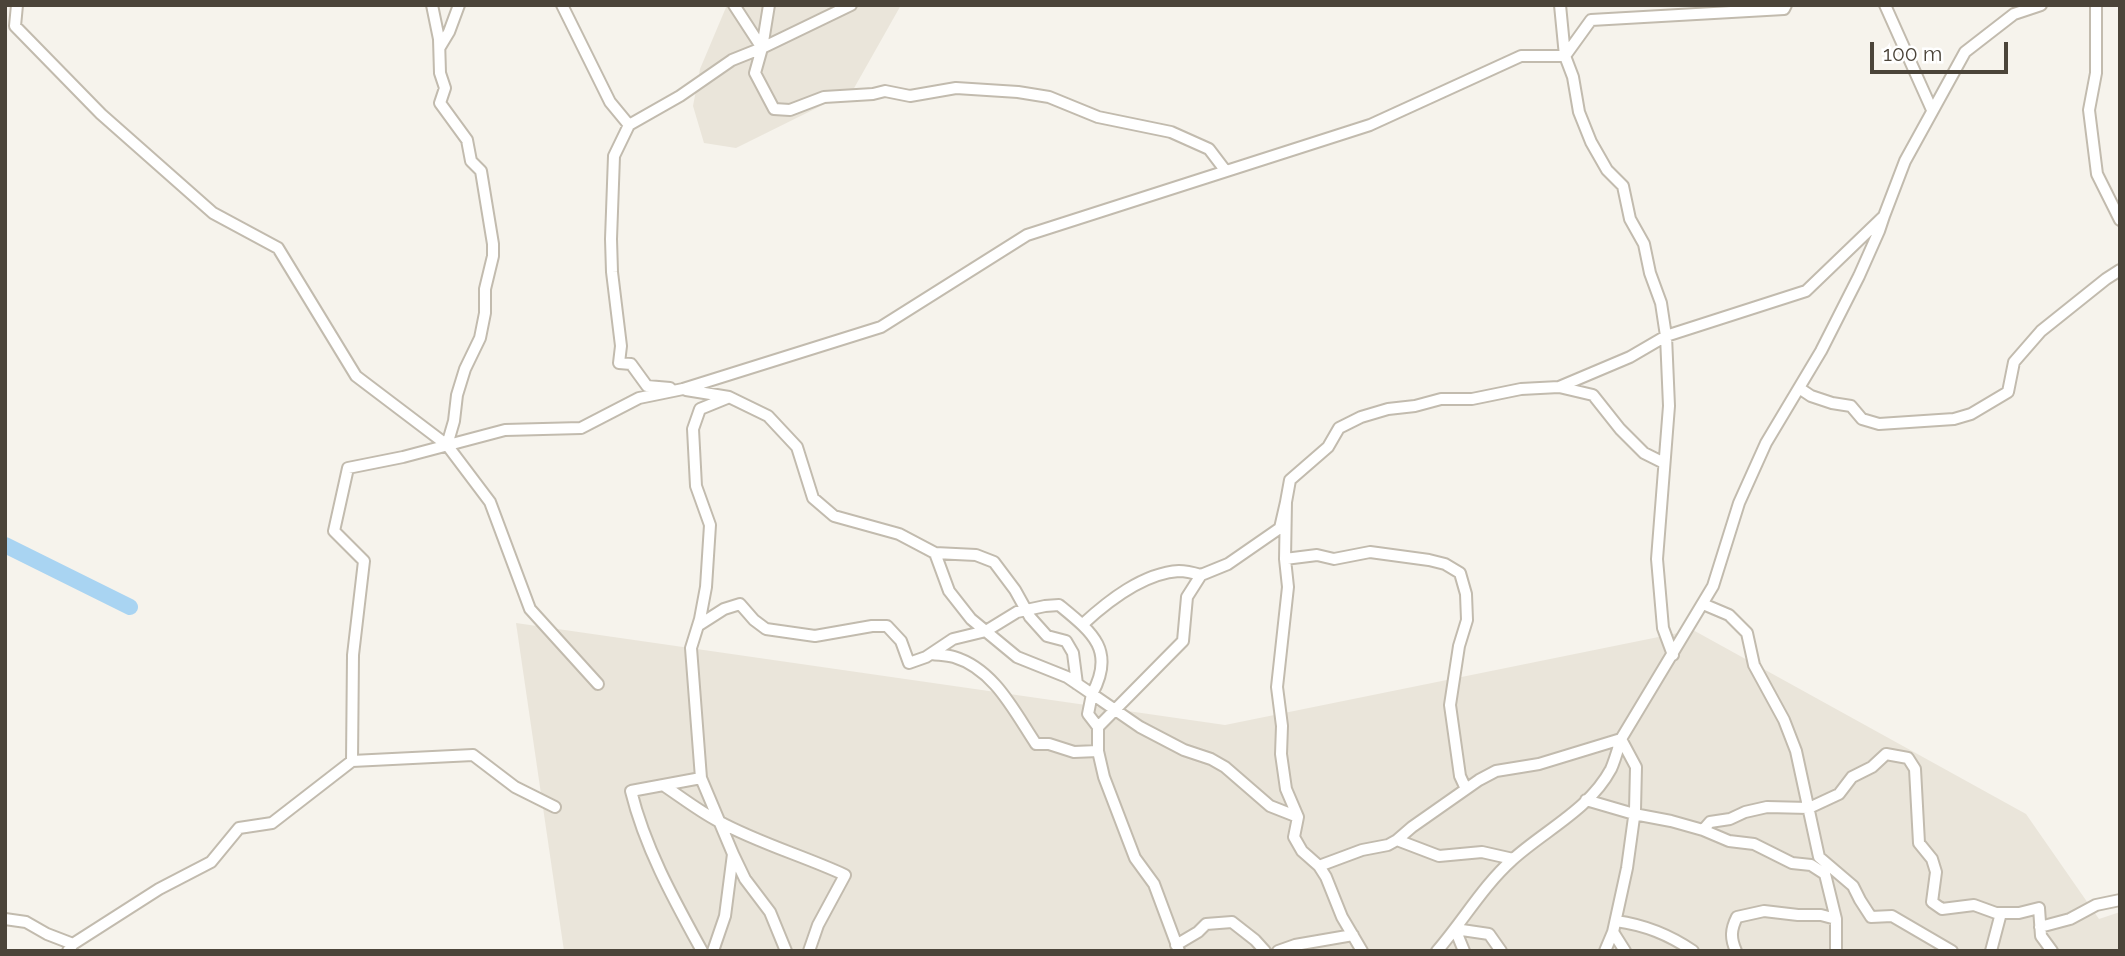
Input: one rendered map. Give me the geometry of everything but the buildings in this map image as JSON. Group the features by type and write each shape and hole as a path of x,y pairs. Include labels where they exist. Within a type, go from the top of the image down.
{"street":[{"path":"17,5 15,26 101,114 213,213 278,248 356,376 447,445 490,502 530,609 598,684"},
{"path":"432,5 440,49 440,74 445,88 440,103 467,140 471,161 481,171 494,244 494,256 485,289 485,313 480,338 465,369 447,445"},
{"path":"440,49 459,5"},
{"path":"562,5 610,102 629,125"},
{"path":"734,5 762,48"},
{"path":"769,5 755,73 774,110 790,110 824,97 885,91 909,96 956,88 1018,92 1049,97 1098,117 1171,132 1209,149 1225,170"},
{"path":"851,5 732,60 680,96 629,125 614,156 612,272 621,346 619,363 631,364 647,386 729,397 768,416 797,447 813,498 834,516 899,534 934,552 976,555 994,562 1047,636 1066,641 1073,653 1077,684"},
{"path":"1560,5 1565,56 1573,77 1579,112 1591,142 1607,170 1623,186 1630,219 1644,244 1650,273 1661,303 1666,336 1669,406 1657,559 1663,628 1673,654"},
{"path":"1565,56 1591,20 1784,9 1786,5"},
{"path":"1885,5 1932,110"},
{"path":"1437,951 1489,883 1513,859 1568,818 1587,800 1611,769 1621,739 1713,586 1739,503 1766,443 1859,276 1905,161 1932,110 1965,52 2014,13 2041,5"},
{"path":"2096,5 2096,73 2089,110 2097,174 2120,220"},
{"path":"352,761 353,654 364,561 334,531 348,468 505,430 581,428 639,398 683,389 881,327 1027,235 1370,125 1521,56 1565,56"},
{"path":"1559,387 1630,358 1666,336 1806,291 1884,216"},
{"path":"1799,388 1811,396 1851,406 1862,419 1879,424 1932,422 1971,414 2008,392 2014,362 2040,331 2120,271"},
{"path":"1083,624 1119,595 1158,574 1181,571 1201,575 1228,564 1280,528 1290,480 1328,447 1339,428 1361,417 1388,409 1441,399 1472,399 1521,389 1559,387 1593,395 1620,429 1644,453 1664,463"},
{"path":"729,397 700,409 693,429 696,486 710,525 706,587 699,625 691,648 701,778 733,854 746,880 770,912 786,951"},
{"path":"1286,502 1285,559 1288,587 1277,687 1282,726 1282,766 1286,789 1298,817 1294,837 1302,851 1319,866 1326,877 1342,917 1362,951"},
{"path":"934,552 949,591 971,619 1017,657 1077,684 1140,727 1211,759 1225,767 1270,806 1298,817"},
{"path":"1285,559 1317,555 1334,559 1370,552 1429,560 1445,564 1460,573 1466,594 1467,620 1459,646 1450,705 1460,776 1466,789"},
{"path":"1098,727 1183,641 1187,597 1201,575"},
{"path":"699,625 724,609 740,604 766,629 815,636 887,626 906,649 909,663 932,654 953,639 986,631 1017,612 1059,605 1088,629 1102,654 1101,677 1092,694 1088,713 1098,727 1098,751 1104,778 1135,858 1154,884 1177,948 1206,923 1219,921 1232,922 1265,951"},
{"path":"1703,604 1728,615 1746,633 1754,665 1784,720 1796,751 1819,857 1836,919 1836,951"},
{"path":"932,654 954,656 981,670 1007,700 1036,744 1049,744 1074,752 1098,751"},
{"path":"1319,866 1362,850 1388,845 1466,789 1496,771 1539,764 1621,739"},
{"path":"1605,951 1615,926 1627,868 1634,814 1636,767 1621,739"},
{"path":"1703,830 1710,822 1730,819 1767,807 1809,808 1839,794 1852,777 1872,767 1886,754 1908,758 1915,769 1919,843 1932,859 1936,872 1932,902 1942,909 1974,905 2001,913 2019,913 2039,908 2040,936 2052,951"},
{"path":"5,919 26,922 71,947 159,889 211,862 239,828 272,823 352,761 473,755 515,787 555,807"},
{"path":"701,778 631,791 636,814 670,892 702,951"},
{"path":"663,785 718,821 757,840 808,858 845,875 818,925 809,951"},
{"path":"1587,800 1703,830 1729,841 1754,844 1793,863 1811,865 1825,874"},
{"path":"1397,840 1439,856 1482,852 1513,859"},
{"path":"713,951 724,916 733,854"},
{"path":"1819,857 1853,886 1871,917 1892,916 1952,951"},
{"path":"2040,927 2070,919 2096,905 2120,900"},
{"path":"1736,951 1731,940 1733,924 1737,917 1764,911 1821,915 1836,919"},
{"path":"1991,951 2001,913"},
{"path":"1615,926 1639,924 1671,936 1693,951"},
{"path":"1615,926 1625,951"},
{"path":"1455,929 1464,951"},
{"path":"1455,929 1489,934 1501,951"},
{"path":"1278,951 1295,945 1353,935"}],"shaded area":[{"path":"727,5 901,5 853,90 736,148 704,143 693,106 700,69"},
{"path":"516,623 1225,725 1693,630 2026,814 2099,919 2120,912 2120,951 564,951"}],"waterway":[{"path":"5,545 130,607"}]}
